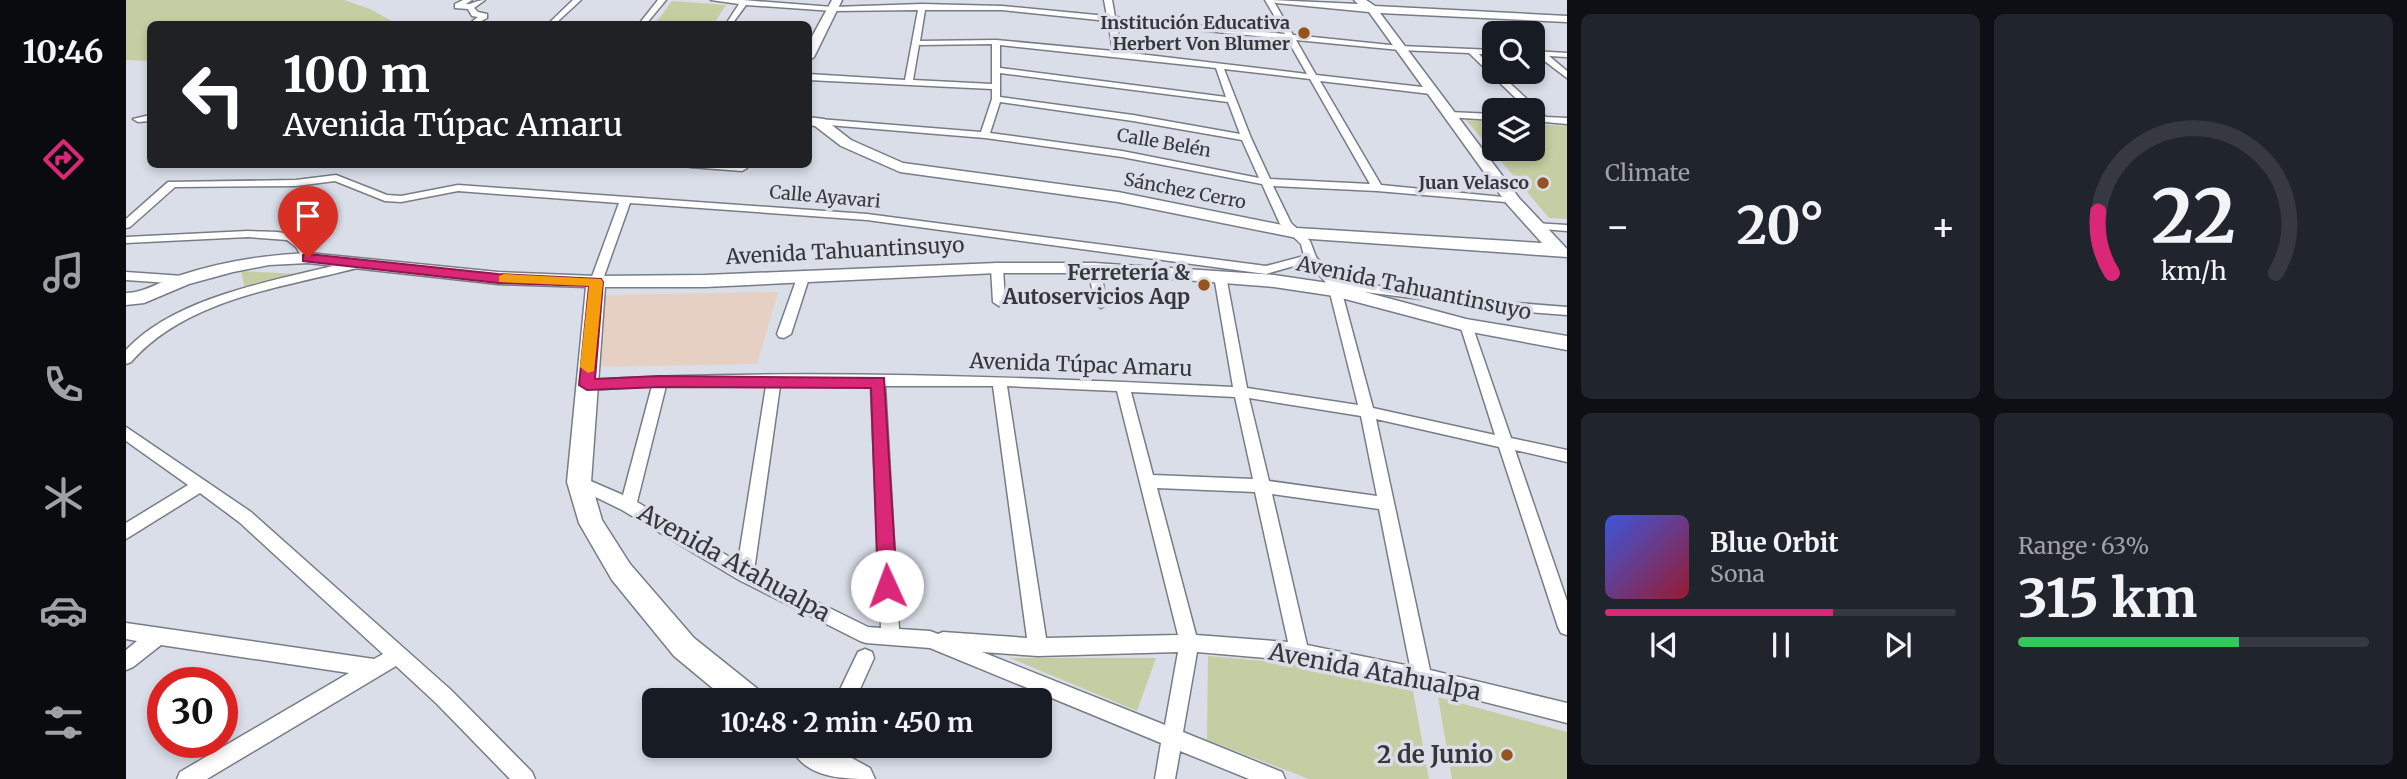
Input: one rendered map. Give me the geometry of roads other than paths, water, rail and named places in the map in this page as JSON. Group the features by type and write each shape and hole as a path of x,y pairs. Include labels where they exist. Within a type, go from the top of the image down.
{"street":[{"path":"476,21 484,16 475,14 469,4 481,0"},
{"path":"554,21 577,0"},
{"path":"644,21 662,0"},
{"path":"715,0 743,3 1002,8 1400,48 1482,51"},
{"path":"1108,0 1118,54"},
{"path":"1269,0 1377,188"},
{"path":"1276,0 1567,19"},
{"path":"731,21 743,3"},
{"path":"812,49 835,4"},
{"path":"1366,4 1513,201 1562,254"},
{"path":"909,81 922,6"},
{"path":"916,43 996,42 1431,91"},
{"path":"985,135 996,99 996,42"},
{"path":"1471,51 1517,98"},
{"path":"1545,54 1567,55"},
{"path":"1545,60 1567,75"},
{"path":"1219,66 1246,138 1286,224 1306,243 1310,258 1335,287 1367,412 1422,677"},
{"path":"995,70 1230,100"},
{"path":"812,77 996,87"},
{"path":"996,99 1133,118 1246,138"},
{"path":"1449,115 1482,116"},
{"path":"138,119 147,118"},
{"path":"1545,120 1567,121"},
{"name":"Calle Belén","path":"814,122 985,135 1122,154 1266,182 1377,188 1513,201"},
{"name":"Sánchez Cerro","path":"814,122 846,143 900,167 1118,197 1297,233 1562,254"},
{"name":"Calle Ayavari","path":"126,225 172,184 296,183 336,178 380,195 401,199 458,188 867,217 1270,275"},
{"path":"625,201 596,282 579,482 591,523 621,572 684,647 734,688"},
{"path":"1534,226 1567,228"},
{"path":"126,240 248,234 290,237 300,245 308,258"},
{"name":"Avenida Tahuantinsuyo","path":"130,302 183,280 269,260 308,258 354,265 498,278 596,282 705,281 997,268 1094,268 1220,276 1270,275 1335,287 1466,325 1567,343"},
{"path":"1270,275 1310,258"},
{"path":"126,359 149,336 191,313 226,300 354,265"},
{"path":"997,268 999,302"},
{"path":"1094,268 1101,304"},
{"path":"784,334 804,275"},
{"path":"126,276 183,280"},
{"path":"1220,276 1241,392 1300,652"},
{"path":"1335,287 1567,311"},
{"path":"1466,325 1567,627"},
{"path":"628,505 660,381"},
{"name":"Avenida Túpac Amaru","path":"587,385 660,381 999,381 1241,392 1367,412 1567,456"},
{"path":"999,381 1038,647"},
{"path":"878,382 890,636"},
{"path":"745,575 773,383"},
{"path":"1123,388 1189,643 1165,779"},
{"path":"126,433 245,517 444,697 525,779"},
{"path":"1147,481 1262,486 1387,504"},
{"name":"Avenida Atahualpa","path":"579,482 628,505 745,575 866,635 1038,647 1189,643 1300,652 1422,677 1567,713"},
{"path":"126,532 200,485"},
{"path":"126,631 376,668"},
{"path":"126,661 158,636"},
{"path":"930,640 1275,779"},
{"path":"187,779 396,656"},
{"path":"851,688 865,658"},
{"path":"828,758 859,779"}],"place":[{"name":"Institución Educativa Herbert Von Blumer","path":"1304,33"},
{"name":"Juan Velasco","path":"1543,183"},
{"name":"Ferretería & Autoservicios Aqp","path":"1204,285"},
{"name":"2 de Junio","path":"1507,755"}]}
